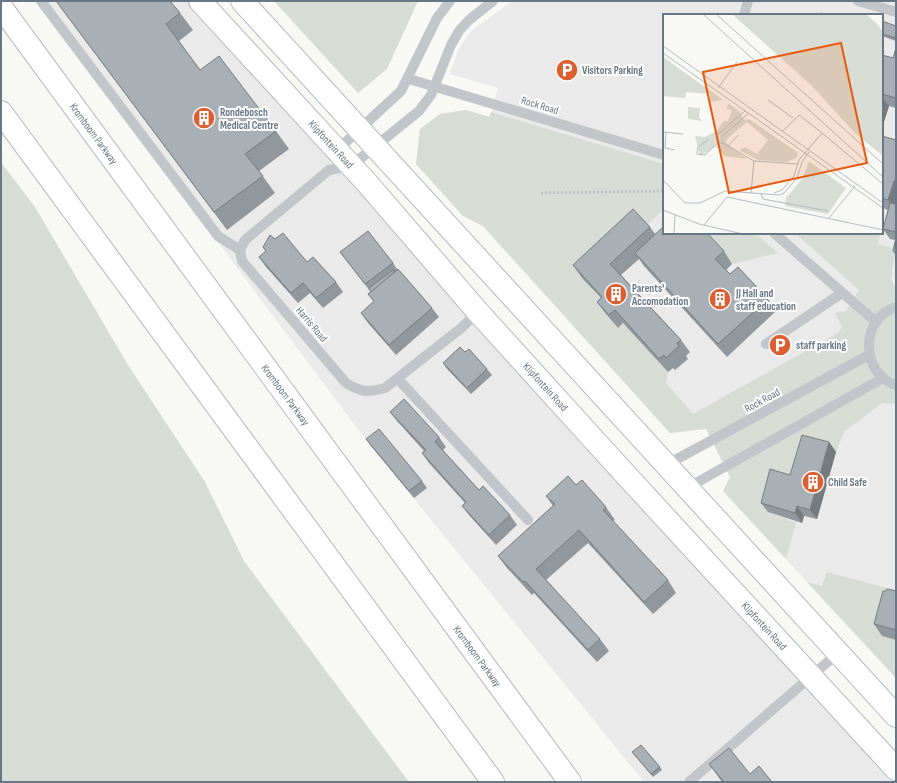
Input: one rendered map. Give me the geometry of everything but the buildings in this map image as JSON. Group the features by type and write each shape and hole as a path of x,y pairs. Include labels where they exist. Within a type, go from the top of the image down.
{"main road":[{"name":"Klipfontein Road","path":"200,1 340,161 896,770"},
{"path":"242,1 358,130 896,716"},
{"name":"Kromboom Parkway","path":"1,7 570,782"},
{"path":"1,112 493,782"}],"lane":[{"path":"340,161 358,130 402,91 437,18 450,1"},
{"path":"744,14 748,1"},
{"path":"858,1 896,12"},
{"path":"46,3 72,41 218,236 240,250 245,240 340,161 374,147 419,111 431,95 451,45 459,31 469,20 490,2"},
{"name":"Rock Road","path":"409,79 663,155"},
{"path":"775,234 876,322"},
{"name":"Harris Road","path":"240,250 242,261 346,383 358,390 371,392 385,388 460,329 478,312"},
{"path":"766,344 842,293"},
{"path":"896,307 883,314 876,322 869,338 869,355 874,368 883,378 896,385"},
{"name":"Rock Road","path":"666,466 869,355"},
{"path":"687,488 883,378"},
{"path":"398,379 528,520"},
{"path":"689,782 838,653"}],"path":[{"path":"541,193 663,191"}],"shaded area":[{"path":"41,1 200,1 896,769 896,782 644,782 363,436 98,82"},
{"path":"274,1 418,1 387,69 358,93"},
{"path":"512,1 896,1 896,678 723,491 730,477 706,429 670,433 483,226 463,216 416,164 420,129 440,114 466,110 490,117 498,88 450,74 458,50 470,32"},
{"path":"466,110 489,117 491,112 663,164 663,210 646,226 582,278 611,310 606,315 618,328 623,323 668,372 666,383 693,414 838,333 842,327 835,313 846,311 859,290 796,234 877,234 880,235 878,244 896,249 891,279 896,289 896,404 882,403 844,432 836,452 808,445 768,512 796,523 786,559 723,491 730,477 706,429 670,433 483,226 463,216 416,164 420,129 440,114"},
{"path":"1,162 35,207 128,365 205,482 244,561 409,782 1,782"},
{"path":"705,234 756,234 778,253 732,264"},
{"path":"827,572 895,590 883,636 896,640 896,678 807,582 822,586"}],"place":[{"name":"Visitors Parking","path":"567,70"},
{"name":"Rondebosch Medical Centre","path":"204,118"},
{"name":"Parents' Accomodation","path":"616,294"},
{"name":"JJ Hall and staff education","path":"720,299"},
{"name":"staff parking","path":"780,345"},
{"name":"Child Safe","path":"813,482"}]}
